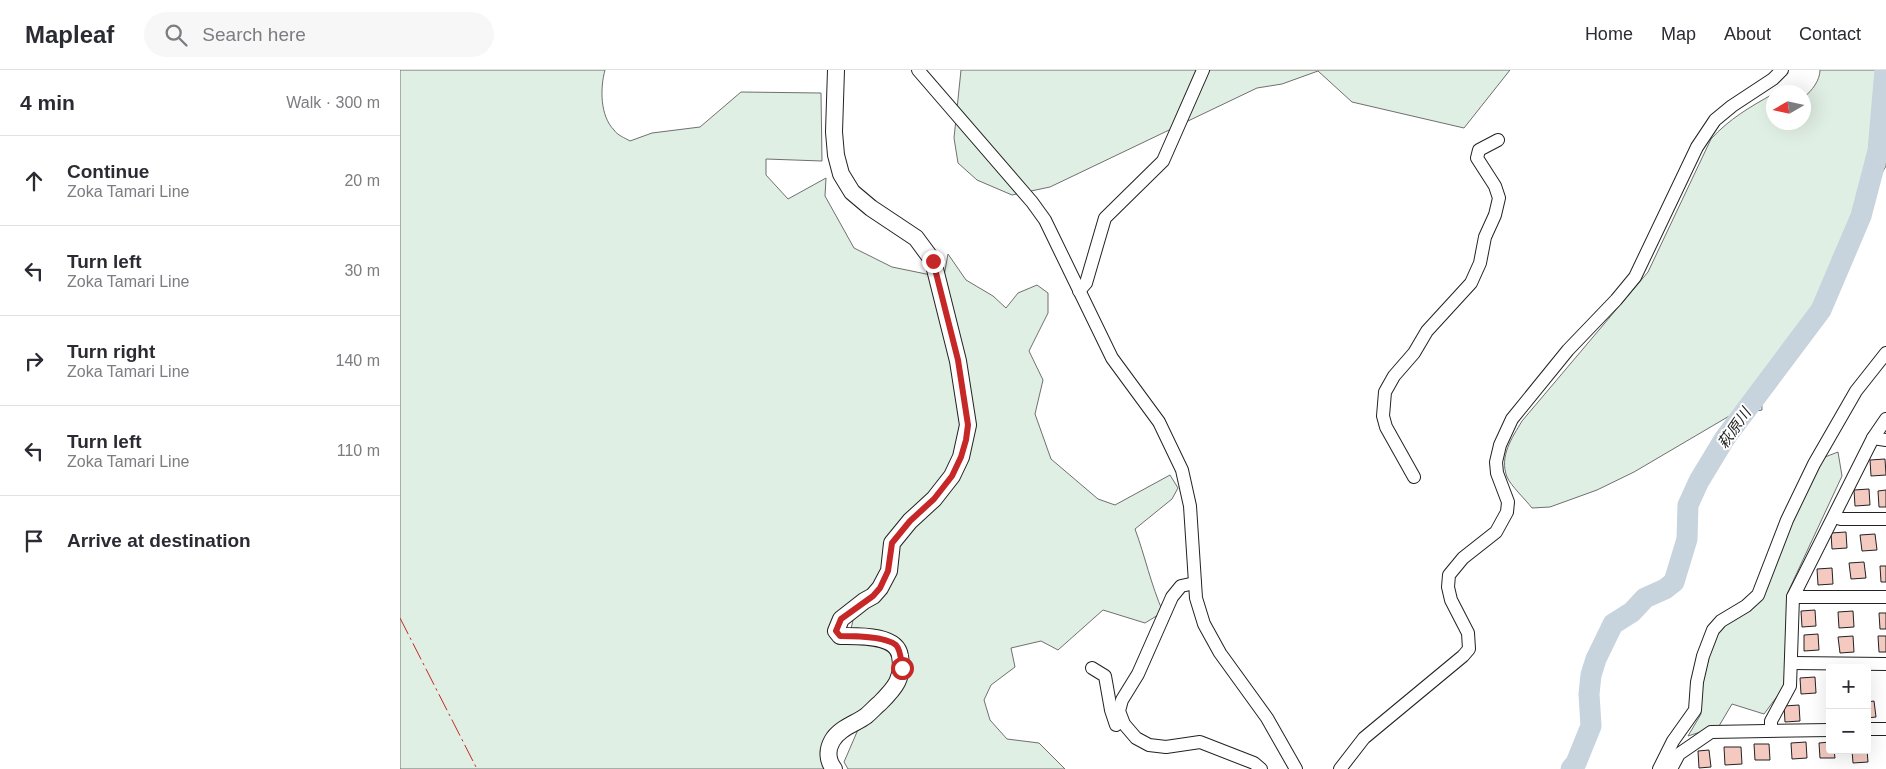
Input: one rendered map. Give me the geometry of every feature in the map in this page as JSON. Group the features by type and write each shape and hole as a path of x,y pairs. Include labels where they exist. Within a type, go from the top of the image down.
{"main road":[{"path":"834,769 828,762 828,749 832,740 838,733 867,715 894,689 902,668 897,646 887,640 840,636 836,631 838,624 841,619 873,596 880,588 888,571 892,543 910,521 934,499 952,476 961,457 968,425 958,360 933,261 916,238 871,208 852,192 841,174 836,155 834,132 836,70"}],"street":[{"path":"918,70 1037,208 1045,220 1112,358 1159,422 1182,470 1190,506 1196,598 1204,624 1220,653 1267,718 1296,769"},
{"path":"1079,290 1086,283 1104,218 1163,161 1203,70"},
{"path":"1340,769 1364,738 1469,649 1468,633 1451,600 1448,586 1449,575 1462,558 1496,532 1507,512 1508,502 1497,473 1496,462 1500,445 1512,419 1568,350 1616,300 1635,276 1697,146 1715,120 1732,106 1773,79 1782,70"},
{"path":"1414,477 1386,427 1383,416 1385,392 1394,376 1414,353 1427,331 1471,283 1480,263 1485,237 1495,214 1499,198 1495,186 1477,158 1479,150 1498,140"},
{"path":"1659,769 1673,741 1695,710 1697,682 1702,656 1713,630 1721,621 1746,606 1758,595 1787,520 1814,464 1856,391 1886,353"},
{"path":"1771,730 1771,721 1790,686 1793,597 1834,517 1880,439 1886,419"},
{"path":"1834,517 1841,519 1886,519"},
{"path":"1194,583 1181,586 1172,597 1138,674 1122,700 1119,710 1124,724 1136,738 1149,745 1166,747 1200,742 1254,763 1261,769"},
{"path":"1793,597 1886,597"},
{"path":"1792,663 1886,664"},
{"path":"1092,668 1105,676 1116,726 1133,741 1136,738"},
{"path":"1871,730 1886,729"},
{"path":"1671,769 1678,754 1711,732 1826,730"}],"green space":[{"path":"400,70 605,70 602,85 602,102 606,117 615,132 630,141 652,133 700,127 741,92 821,93 822,161 766,159 766,175 788,199 826,178 825,196 854,248 892,267 931,275 953,361 963,425 956,456 884,570 877,585 837,617 852,641 894,649 896,676 865,712 835,729 828,769 400,769"},
{"path":"961,70 1510,70 1464,128 1352,102 1318,71 1282,84 1257,88 1050,187 1012,195 977,180 958,163 954,138"},
{"path":"1820,70 1886,70 1886,166 1859,213 1815,334 1761,381 1762,410 1731,415 1634,472 1597,490 1550,507 1532,508 1509,481 1505,469 1508,448 1522,421 1648,272 1711,139 1732,119 1766,98 1766,130 1811,130 1811,91 1819,78"},
{"path":"948,254 966,280 993,296 1006,308 1018,293 1037,285 1048,293 1048,313 1029,351 1043,380 1035,414 1051,459 1098,499 1115,505 1170,475 1178,488 1172,499 1135,529 1163,612 1145,623 1103,610 1058,650 1041,641 1011,648 1015,667 991,685 984,700 990,720 1007,739 1039,743 1065,769 848,769 844,762 860,725 900,691 900,641 851,629 853,620 889,589 899,543 970,451 944,276"},
{"path":"1838,452 1842,476 1788,592 1784,687 1764,714 1732,704 1719,726 1688,736 1701,714 1698,686 1714,633 1758,601 1798,503 1825,457"}],"building":[{"path":"1885,459 1886,475 1871,476 1870,460"},
{"path":"1869,489 1870,505 1855,506 1854,490"},
{"path":"1886,490 1886,507 1879,507 1878,491"},
{"path":"1846,532 1847,548 1832,549 1831,533"},
{"path":"1875,534 1877,550 1862,551 1860,535"},
{"path":"1864,562 1866,578 1851,579 1849,563"},
{"path":"1880,566 1886,566 1886,582 1881,582"},
{"path":"1832,568 1833,584 1818,585 1817,569"},
{"path":"1815,610 1816,626 1802,627 1801,611"},
{"path":"1853,611 1854,627 1839,628 1838,612"},
{"path":"1879,613 1886,613 1886,629 1880,629"},
{"path":"1818,634 1819,650 1804,651 1804,635"},
{"path":"1853,636 1854,652 1840,653 1838,637"},
{"path":"1878,636 1886,636 1886,652 1879,652"},
{"path":"1815,677 1816,693 1801,694 1800,678"},
{"path":"1871,701 1874,701 1876,717 1871,718"},
{"path":"1799,705 1800,721 1785,722 1784,706"},
{"path":"1806,742 1807,758 1792,759 1791,743"},
{"path":"1826,742 1826,754 1834,754 1835,758 1820,758 1819,743"},
{"path":"1754,744 1769,744 1770,760 1755,760"},
{"path":"1724,747 1741,747 1742,764 1725,765"},
{"path":"1709,750 1711,767 1699,768 1698,751"},
{"path":"1852,754 1867,754 1868,762 1853,763"}],"waterway":[{"name":"萩原川","path":"1571,769 1576,763 1591,726 1589,694 1591,675 1596,659 1613,624 1632,612 1645,598 1665,589 1674,582 1687,539 1688,505 1699,481 1725,438 1821,310 1861,216 1878,151 1885,70"}],"power":[{"path":"400,618 477,769"}],"route":[{"path":"902,668 897,646 887,640 840,636 836,631 841,619 873,596 880,588 888,571 892,543 910,521 934,499 952,476 961,457 966,440 968,425 958,360 933,261"}]}
